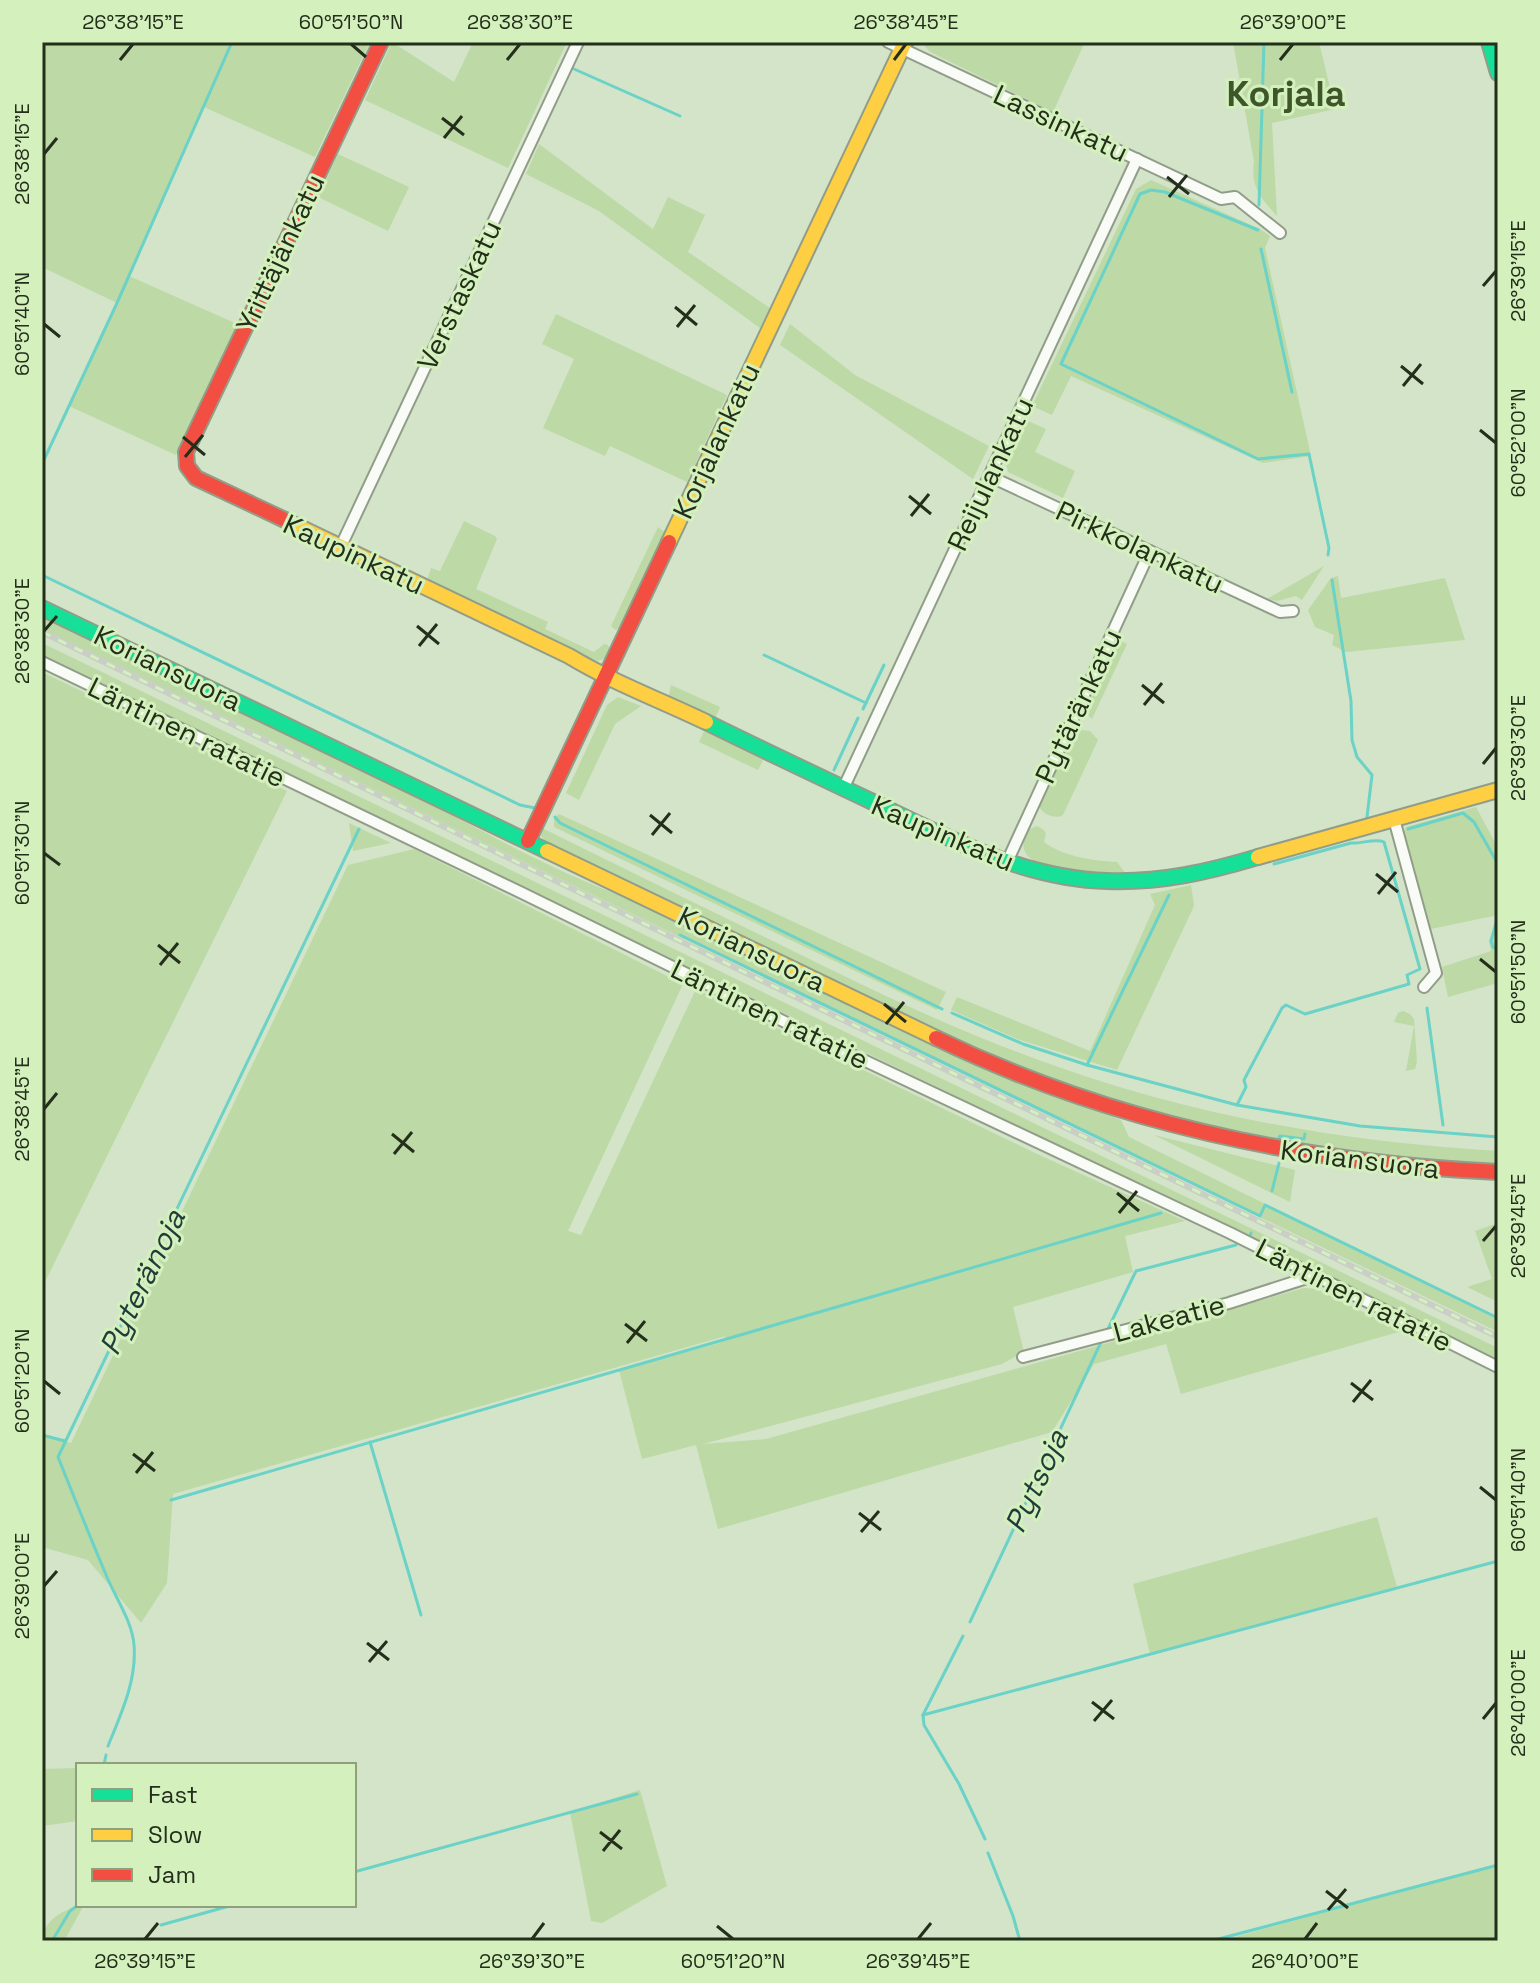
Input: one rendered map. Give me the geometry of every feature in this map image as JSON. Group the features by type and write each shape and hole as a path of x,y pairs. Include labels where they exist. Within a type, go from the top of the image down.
{"street":[{"name":"Yrittäjänkatu","path":"187,466 186,452 381,42"},
{"name":"Verstaskatu","path":"340,548 578,42"},
{"path":"1489,42 1498,73"},
{"name":"Lassinkatu","path":"899,44 1221,199 1235,197 1280,233"},
{"name":"Korjalankatu","path":"528,841 899,44"},
{"name":"Reijulankatu","path":"843,789 1137,159"},
{"name":"Kaupinkatu","path":"187,466 196,478 843,789 973,850 1046,873 1104,881 1148,881 1199,874 1498,790"},
{"name":"Pirkkolankatu","path":"989,476 1280,612 1293,611"},
{"name":"Pytäränkatu","path":"1007,862 1150,551"},
{"name":"Koriansuora","path":"42,608 948,1044 1056,1089 1183,1127 1319,1157 1389,1167 1498,1172"},
{"name":"Läntinen ratatie","path":"42,662 840,1049 1230,1233 1498,1367"},
{"path":"1394,819 1436,973 1424,987"},
{"name":"Lakeatie","path":"1023,1357 1229,1303 1313,1276"}],"green space":[{"path":"45,42 370,42 315,157 204,107 129,276 237,324 176,455 69,406 117,303 42,267 42,48"},
{"path":"392,42 454,82 473,42 567,42 508,168 365,100"},
{"path":"921,42 1085,42 1053,112 930,52"},
{"path":"1233,42 1319,42 1335,109 1272,123 1277,216 1255,185 1254,162"},
{"path":"539,144 653,229 668,197 705,215 688,252 770,308 760,328 599,211 526,174"},
{"path":"338,154 409,187 388,231 318,197"},
{"path":"1151,180 1270,236 1265,248 1311,456 1263,463 1071,376 1052,415 1032,406 1136,189"},
{"path":"556,314 727,395 687,482 610,446 605,456 543,428 574,359 542,344"},
{"path":"790,324 855,375 989,446 973,479 780,345"},
{"path":"1026,420 1046,429 1035,452 1075,471 1063,498 1008,472 1006,462"},
{"path":"464,521 497,539 476,589 548,622 545,629 594,652 604,644 608,645 607,658 590,660 431,584 427,580 431,568 440,571"},
{"path":"658,527 666,533 621,627 616,630 611,626"},
{"path":"1324,566 1302,600 1296,596 1277,601 1267,599"},
{"path":"1338,576 1341,598 1445,578 1465,640 1346,652 1332,645 1334,635 1315,627 1308,610 1331,578"},
{"path":"42,614 349,762 541,862 634,900 983,1069 1121,1120 1129,1137 1498,1318 1498,1332 42,629"},
{"path":"1116,642 1127,644 1092,719 1084,711"},
{"path":"42,643 1498,1348 1498,1361 1283,1254 42,655"},
{"path":"42,672 287,791 42,1288"},
{"path":"671,685 720,707 714,721 668,699"},
{"path":"618,697 641,706 615,724 579,800 566,793 607,705"},
{"path":"1074,729 1090,731 1098,740 1063,815 1053,816 1039,806"},
{"path":"704,731 764,758 758,770 699,742"},
{"path":"1476,807 1498,848 1498,915 1431,929 1404,831 1406,827"},
{"path":"559,814 946,992 937,1010 554,827 554,818"},
{"path":"349,823 391,843 353,851"},
{"path":"1037,826 1044,830 1044,842 1051,847 1079,857 1117,862 1126,874 1069,870 1039,863 1029,857 1024,849 1028,830"},
{"path":"542,828 879,993 1036,1059 1148,1095 1263,1122 1380,1141 1498,1151 1498,1165 1387,1159 1289,1144 1161,1115 1059,1084 958,1041 549,845 541,836"},
{"path":"414,849 683,984 568,1231 581,1235 696,989 1035,1153 1185,1221 1125,1236 1133,1272 1013,1307 1024,1352 1002,1364 703,1444 766,1439 1304,1288 1316,1289 1402,1331 1181,1394 1166,1344 1094,1364 1052,1432 718,1529 696,1445 642,1459 619,1370 720,1343 726,1336 173,1494 167,1583 141,1623 88,1560 42,1547 42,1436 71,1443 348,865"},
{"path":"1191,885 1194,906 1117,1070 1020,1040 951,1010 957,997 1090,1051 1155,905 1150,894"},
{"path":"1498,915 1498,983 1448,997 1442,967 1491,951 1489,941"},
{"path":"1403,1011 1414,1019 1417,1062 1415,1069 1406,1071 1414,1026 1394,1022 1398,1013"},
{"path":"1154,1135 1295,1170 1290,1202"},
{"path":"1498,1223 1498,1302 1467,1287 1492,1279 1475,1231"},
{"path":"1377,1517 1397,1587 1150,1654 1133,1584"},
{"path":"76,1768 76,1821 42,1826 42,1769"},
{"path":"640,1790 667,1886 602,1923 591,1921 570,1812"},
{"path":"1498,1864 1498,1941 1221,1941"},
{"path":"83,1907 64,1941 42,1941 51,1921 70,1909"}],"waterway":[{"path":"42,464 232,42"},
{"path":"1259,205 1264,42"},
{"path":"574,69 680,116"},
{"path":"1258,230 1165,192 1151,190 1140,194 1061,364 1258,459 1309,454 1328,555"},
{"path":"1261,249 1292,392"},
{"path":"42,575 520,805 535,808"},
{"path":"1332,580 1351,701 1352,740 1357,757 1372,775 1367,817"},
{"path":"764,655 866,703"},
{"path":"863,709 884,665"},
{"path":"834,770 858,718"},
{"path":"1408,829 1463,813 1474,822 1498,864"},
{"path":"555,817 560,823 942,1009"},
{"name":"Pyteränoja","path":"108,1746 131,1684 133,1636 58,1457 359,829"},
{"path":"1274,864 1351,843 1384,842 1420,969 1407,975 1409,984 1305,1014 1286,1005 1244,1080 1246,1087 1237,1105 1360,1126 1498,1137"},
{"path":"1169,895 1087,1065 1237,1105"},
{"path":"1498,916 1491,941 1493,947 1498,949"},
{"path":"680,935 1260,1216 1265,1205 1498,1318"},
{"path":"1427,1008 1443,1125"},
{"path":"952,1013 1023,1044 1087,1065"},
{"path":"1279,1138 1304,1139 1305,1134"},
{"path":"1272,1191 1279,1163"},
{"path":"171,1500 1161,1213"},
{"name":"Pytsoja","path":"1106,1333 1136,1271 1236,1245"},
{"name":"Pytsoja","path":"970,1622 1102,1340"},
{"path":"42,1435 65,1441"},
{"path":"370,1442 421,1615"},
{"path":"923,1715 1498,1561"},
{"name":"Pytsoja","path":"963,1636 923,1715 924,1725 959,1784 985,1839"},
{"name":"Pyteränoja","path":"104,1763 106,1755"},
{"path":"356,1871 637,1794"},
{"name":"Pytsoja","path":"988,1853 1020,1941"},
{"path":"1211,1941 1498,1865"},
{"name":"Pyteränoja","path":"52,1941 76,1906"},
{"path":"161,1925 226,1907"}],"railway":[{"path":"42,632 1498,1337"}],"traffic: fast":[{"path":"1489,42 1498,73"},
{"path":"42,608 547,851"},
{"path":"706,722 960,843 1047,873 1077,879 1146,880 1202,872 1258,857"}],"traffic: slow":[{"path":"669,542 905,42"},
{"path":"285,520 619,683 706,722"},
{"path":"1258,857 1498,790"},
{"path":"547,851 936,1038"}],"traffic: jam":[{"path":"285,520 196,478 187,466 186,452 381,42"},
{"path":"528,841 669,542"},
{"path":"936,1038 1071,1094 1211,1134 1354,1159 1498,1172"}],"district":[{"name":"Korjala","path":"1286,94"}]}
